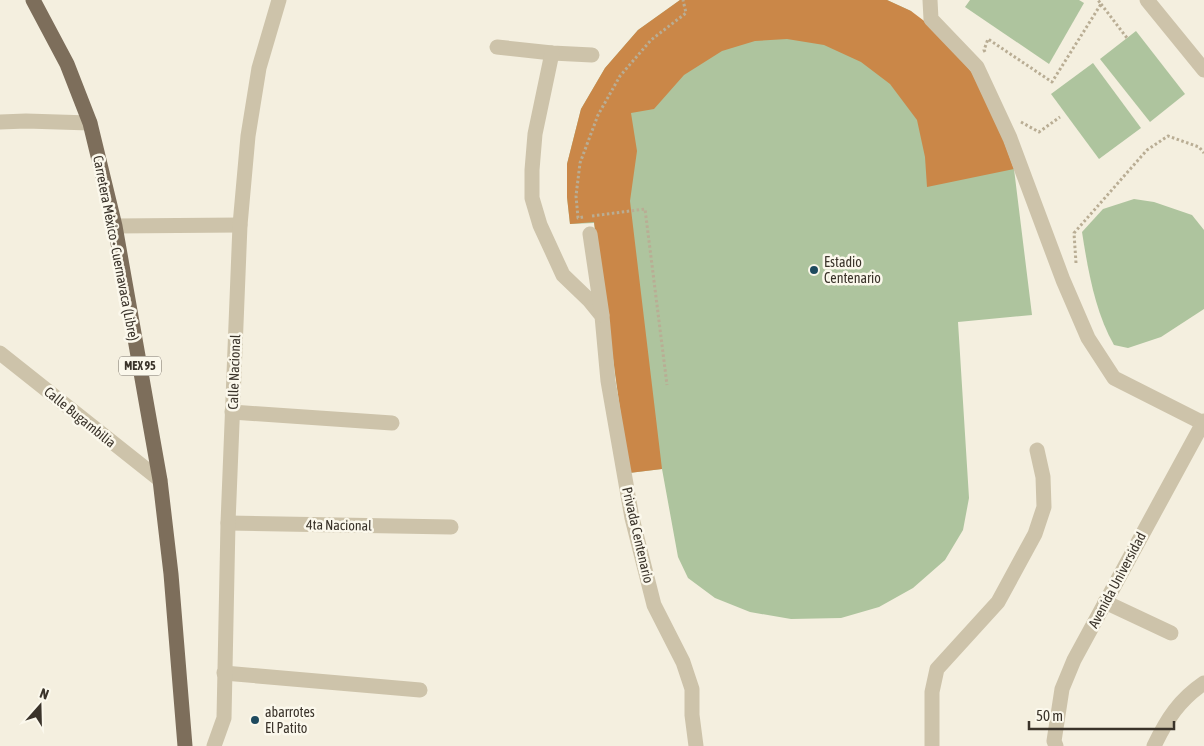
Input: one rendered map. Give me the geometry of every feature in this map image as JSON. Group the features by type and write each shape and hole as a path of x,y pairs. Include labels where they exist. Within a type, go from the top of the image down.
{"main road":[{"name":"Carretera México - Cuernavaca (Libre)","path":"33,0 67,64 90,122 115,226 160,480 171,574 185,746"}],"street":[{"name":"Calle Nacional","path":"214,746 224,718 228,523 240,225 248,136 259,68 279,0"},
{"path":"930,0 931,19 978,67 1010,138 1063,280 1088,338 1114,378 1204,422"},
{"path":"1147,0 1204,70"},
{"path":"497,47 592,55"},
{"path":"552,53 535,134 532,198 540,225 564,275 602,316"},
{"path":"0,122 90,122"},
{"path":"115,226 240,225"},
{"name":"Privada Centenario","path":"590,234 602,316 608,381 632,518 654,605 683,662 692,689 692,715 696,746"},
{"name":"Calle Bugambilia","path":"0,353 160,480"},
{"path":"232,412 392,423"},
{"name":"Avenida Universidad","path":"1056,746 1054,741 1062,689 1074,660 1204,422"},
{"path":"932,746 932,692 937,669 998,602 1036,534 1044,507 1043,477 1037,450"},
{"name":"4ta Nacional","path":"228,523 451,526"},
{"path":"1105,602 1171,633"},
{"path":"224,673 420,690"},
{"path":"1154,746 1165,724 1181,702 1204,683"}],"path":[{"path":"667,385 645,209 578,218 576,196 580,163 598,115 620,76 651,40 686,12 683,0"},
{"path":"1098,0 1128,38"},
{"path":"988,58 984,50 988,39 1052,82 1101,4"},
{"path":"1017,114 1022,122 1039,132 1060,117"},
{"path":"1076,270 1074,232 1147,150 1168,136 1199,147 1204,153"}],"green space":[{"name":"Estadio Centenario","path":"680,0 887,0 911,11 1014,169 1032,315 958,322 969,498 963,530 945,560 913,588 879,607 841,618 791,619 750,612 715,598 688,578 678,557 662,469 629,473 594,223 570,224 567,197 567,164 581,109 605,68 638,30"},
{"path":"970,0 1079,0 1084,3 1049,64 965,7"},
{"path":"1136,31 1185,94 1150,122 1100,59"},
{"path":"1093,63 1141,128 1099,159 1051,94"},
{"path":"1134,199 1154,202 1192,215 1204,230 1204,309 1161,337 1128,348 1114,345 1107,332 1097,305 1082,232 1103,209"}],"building":[{"path":"680,0 887,0 911,11 940,33 973,74 997,122 1014,169 927,187 925,157 917,120 890,84 861,62 824,45 787,39 755,41 722,51 684,75 654,109 631,113 637,151 630,201 662,469 629,473 594,222 570,224 567,197 567,164 581,109 605,68 638,30"}],"place":[{"name":"Estadio Centenario","path":"814,270"},
{"name":"abarrotes El Patito","path":"255,720"}]}
